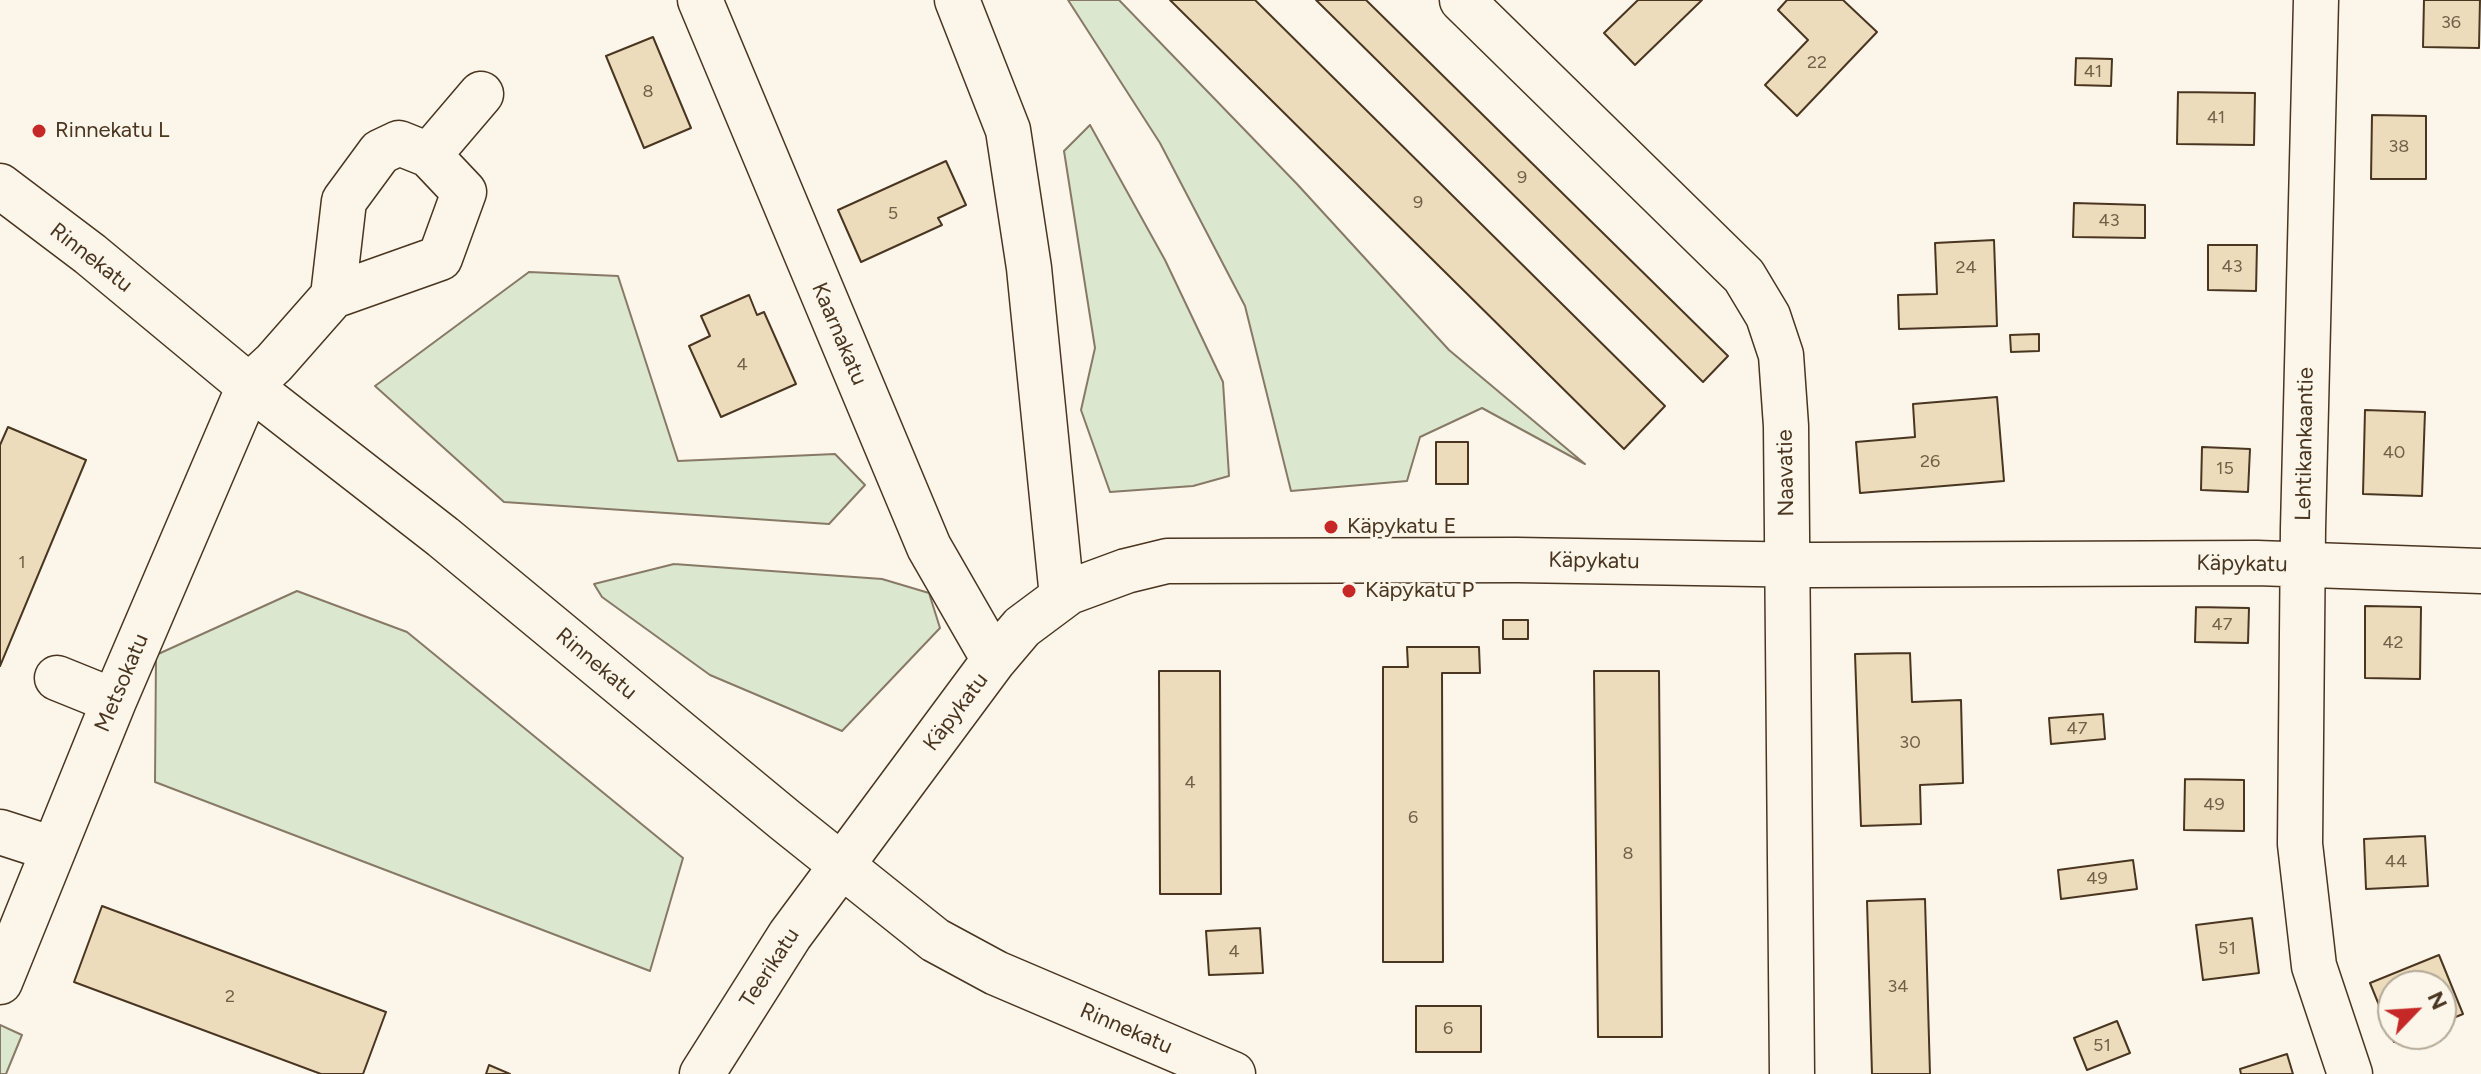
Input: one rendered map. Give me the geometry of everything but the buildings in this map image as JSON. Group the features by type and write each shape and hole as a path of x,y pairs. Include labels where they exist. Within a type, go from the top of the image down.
{"street":[{"name":"Kaarnakatu","path":"700,0 929,547 994,660"},
{"path":"957,0 1008,130 1029,268 1062,597"},
{"name":"Naavatie","path":"1462,0 1744,276 1768,316 1781,355 1786,426 1792,1074"},
{"name":"Lehtikankaantie","path":"2316,0 2300,844 2314,966 2350,1074"},
{"path":"429,155 481,94"},
{"path":"249,386 274,363 333,296 440,258 464,192 429,155 399,143 380,152 344,201 333,296"},
{"name":"Rinnekatu","path":"0,186 90,254 249,386 443,537 935,940 996,973 1233,1074"},
{"name":"Metsokatu","path":"2,971 249,386"},
{"name":"Käpykatu","path":"841,865 1022,627 1069,592 1126,571 1167,561 2303,565 2481,571"},
{"path":"57,678 114,701"},
{"path":"0,832 53,849"},
{"name":"Teerikatu","path":"702,1074 790,935 841,865"}],"green space":[{"path":"1068,0 1119,0 1297,184 1449,350 1585,464 1482,408 1420,437 1407,481 1291,491 1245,306 1160,143"},
{"path":"1090,125 1165,260 1223,382 1229,476 1193,486 1110,492 1081,410 1095,348 1064,151"},
{"path":"529,272 618,276 678,461 835,454 865,485 829,524 504,502 375,386"},
{"path":"674,564 882,579 929,593 940,628 842,731 710,675 602,597 594,584"},
{"path":"297,591 407,632 683,858 650,971 155,782 156,655"},
{"path":"0,1025 22,1035 6,1074 0,1074"}],"place":[{"name":"Rinnekatu L","path":"39,131"},
{"name":"Käpykatu E","path":"1331,527"},
{"name":"Käpykatu P","path":"1349,591"}]}
